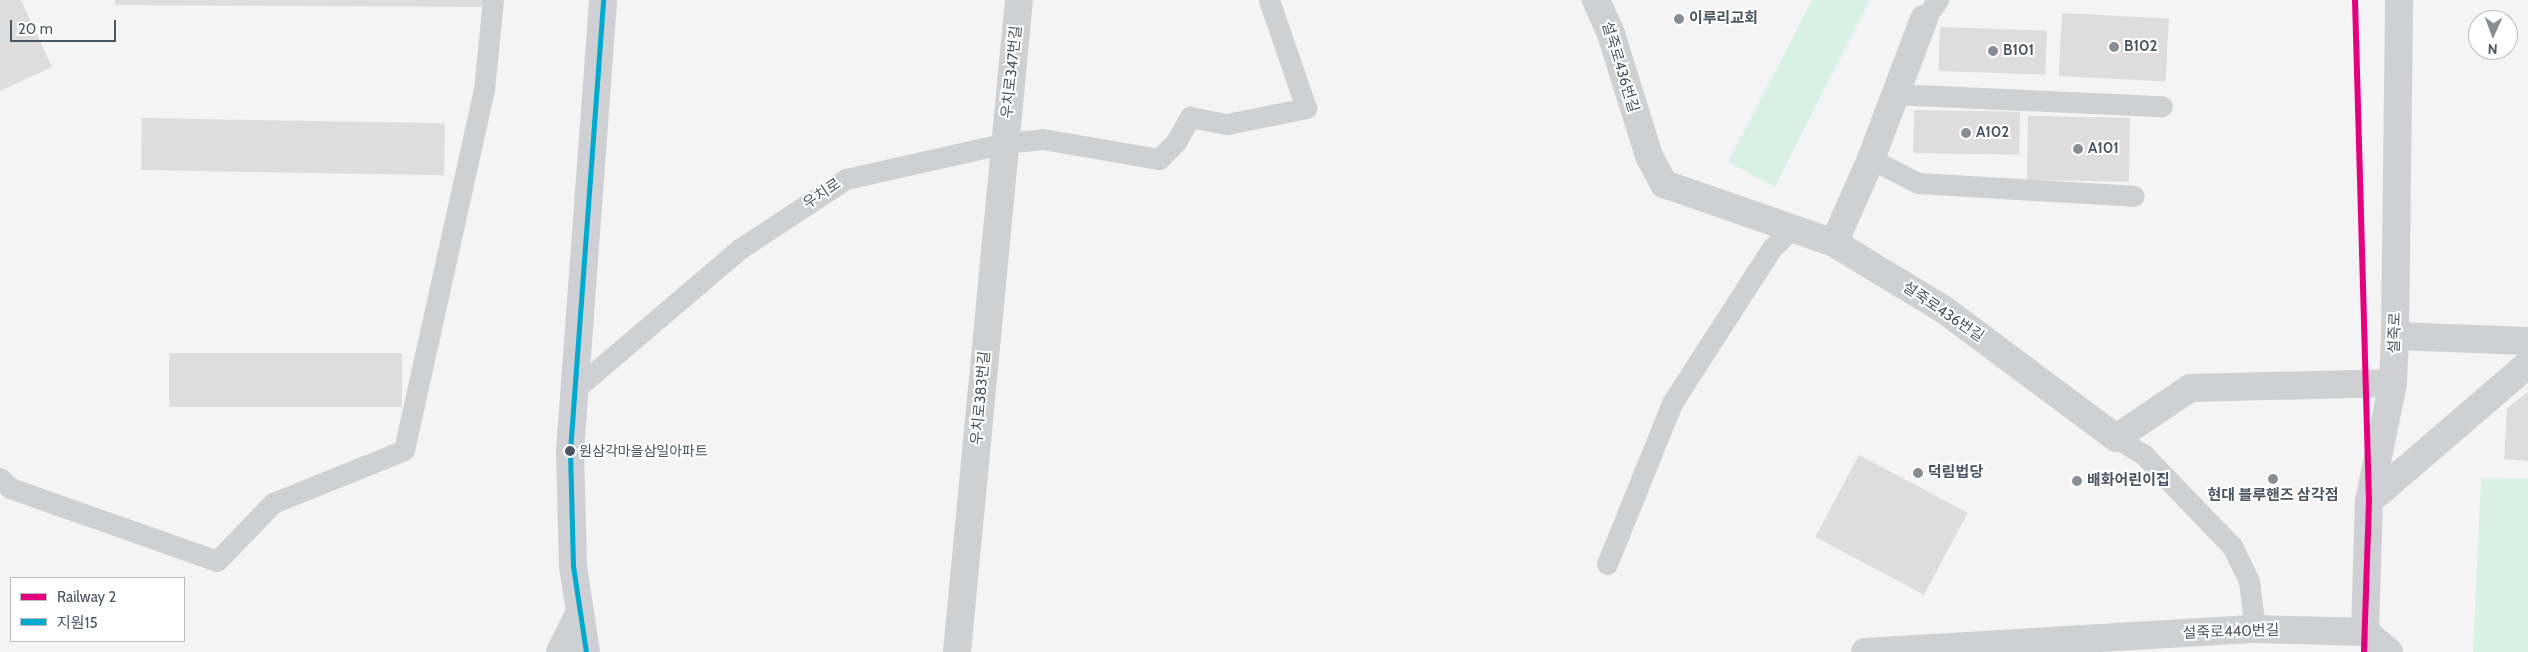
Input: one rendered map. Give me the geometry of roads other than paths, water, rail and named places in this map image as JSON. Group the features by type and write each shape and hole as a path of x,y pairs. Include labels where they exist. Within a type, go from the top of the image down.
{"main road":[{"path":"586,652 578,616 573,566 570,451 604,0"},
{"name":"설죽로","path":"2365,632 2370,502 2392,383 2395,336 2399,0"},
{"path":"2365,632 2388,651"}],"street":[{"name":"우치로347번길","path":"1006,143 1019,0"},
{"name":"설죽로436번길","path":"1596,0 1609,28 1649,156 1664,184 1834,243 1943,308 2116,438"},
{"path":"1834,243 1871,159 1893,94 1931,10"},
{"name":"우치로383번길","path":"957,652 1006,143"},
{"path":"2395,336 2528,341"},
{"path":"2370,502 2528,364"},
{"path":"2116,438 2190,388 2392,383"},
{"path":"560,652 578,616"},
{"name":"설죽로440번길","path":"1864,652 2096,645 2255,629 2365,632"}],"lane":[{"path":"0,478 10,488 217,561 273,503 404,450 484,90 493,0"},
{"name":"우치로","path":"574,390 741,248 846,178 1006,143 1043,139 1159,159 1176,142 1190,117 1227,124 1306,108 1269,0"},
{"path":"1893,94 2162,106"},
{"path":"1871,159 1918,184 2134,196"},
{"path":"1606,564 1672,403 1772,248 1792,229"},
{"path":"2116,438 2144,455 2232,546 2249,581 2255,629"}],"rail line":[{"name":"2","path":"2355,0 2369,501 2364,652"}],"place":[{"name":"이루리교회","path":"1679,19"},
{"name":"B102","path":"2114,47"},
{"name":"B101","path":"1993,51"},
{"name":"A102","path":"1966,133"},
{"name":"A101","path":"2078,149"},
{"name":"원삼각마을삼일아파트","path":"570,451"},
{"name":"덕림법당","path":"1918,473"},
{"name":"현대 블루핸즈 삼각점","path":"2273,479"},
{"name":"배화어린이집","path":"2077,481"}]}
